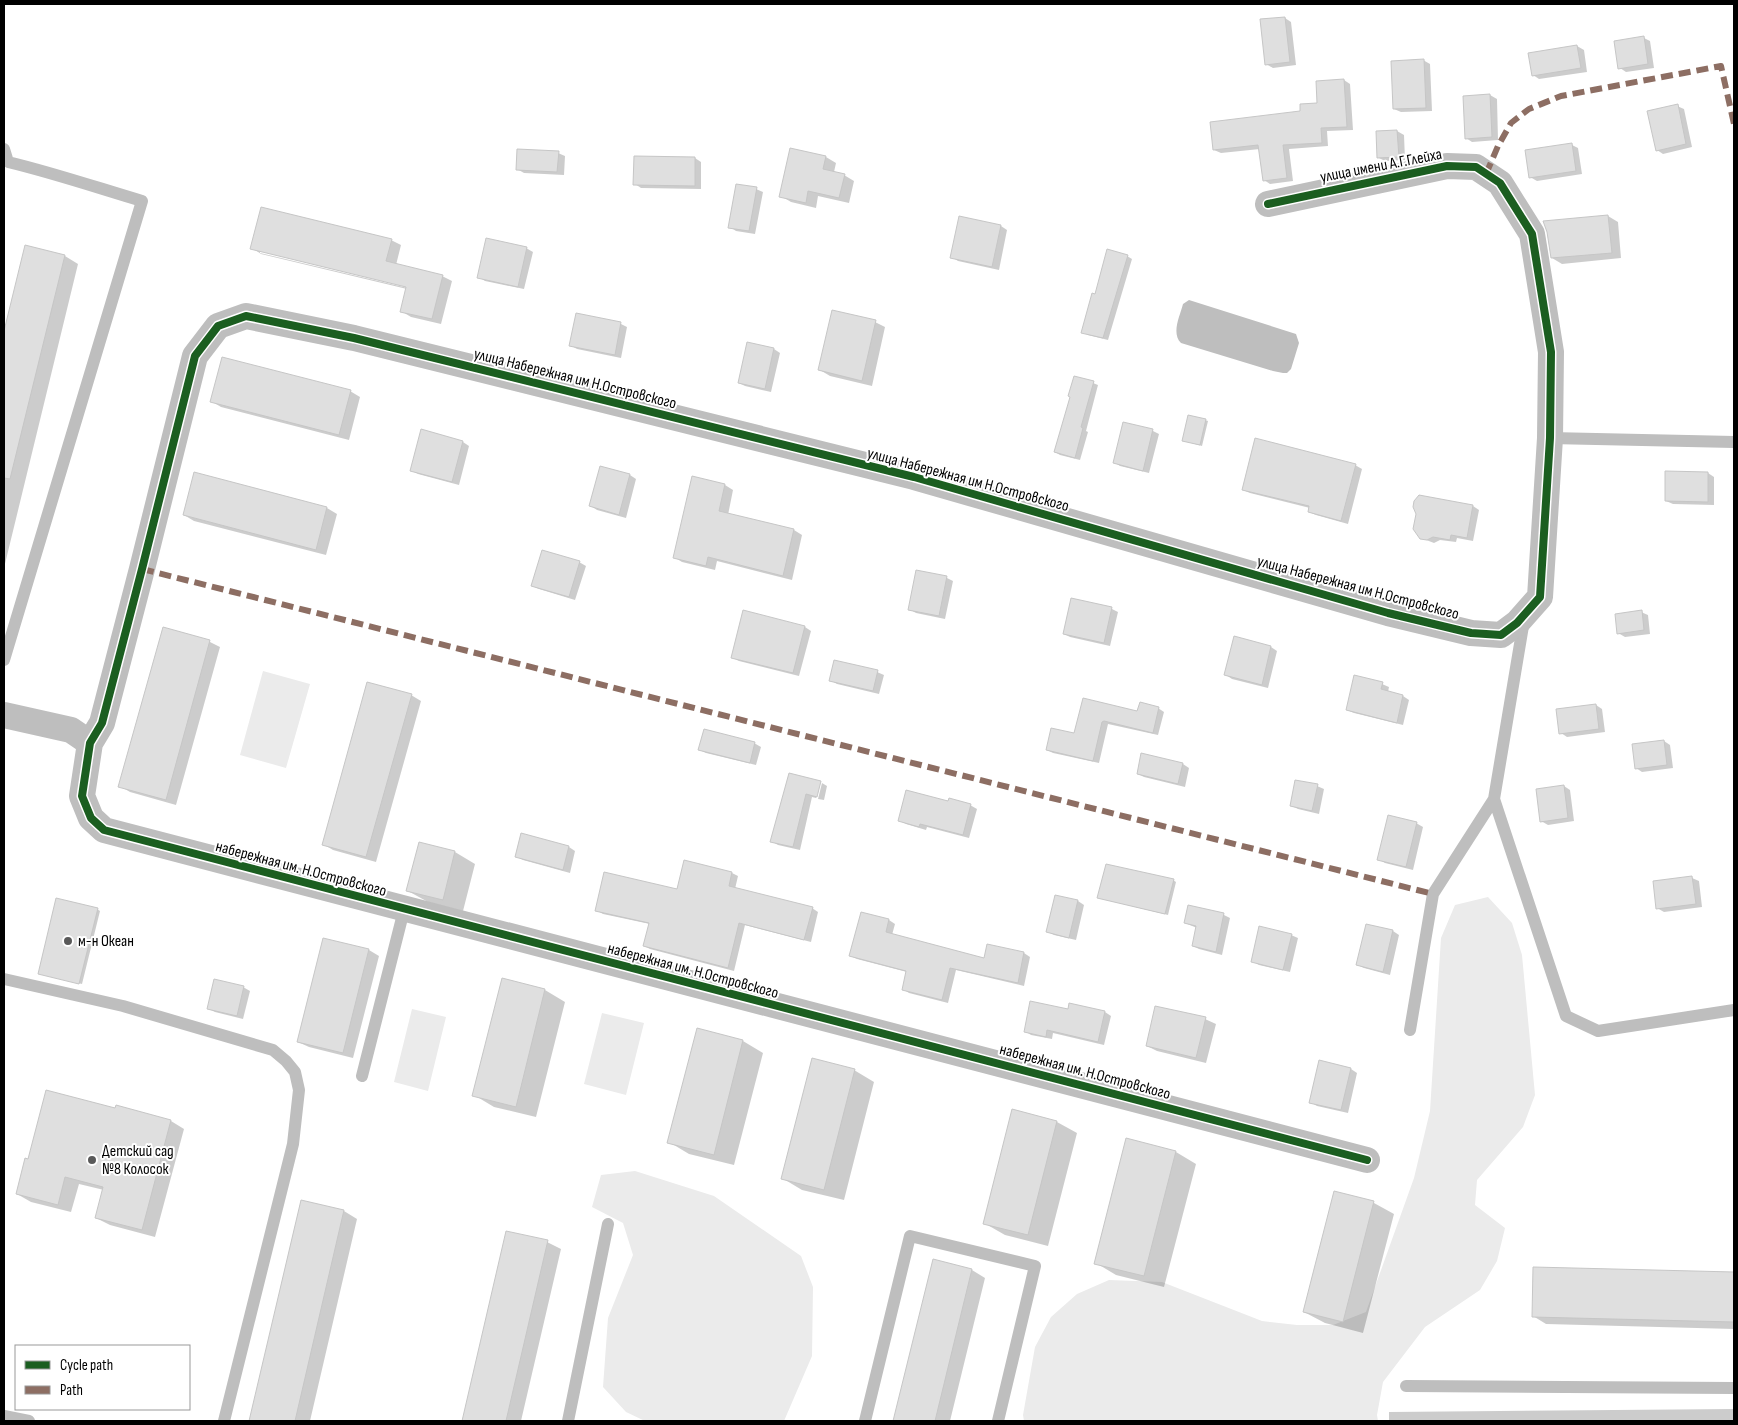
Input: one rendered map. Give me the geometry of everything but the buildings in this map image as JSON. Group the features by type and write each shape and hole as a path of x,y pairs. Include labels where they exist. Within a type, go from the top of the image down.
{"street":[{"name":"улица имени А.Г.Глейха","path":"1268,204 1447,166 1476,167 1500,183 1532,234 1551,352 1550,438"},
{"name":"улица Набережная им Н.Островского","path":"90,743 102,723 194,356 218,326 246,316 354,338 914,477 1378,610 1470,633 1501,635 1517,623 1540,597 1550,438"},
{"path":"4,715 71,730 90,743"},
{"name":"набережная им. Н.Островского","path":"90,743 82,796 91,818 104,830 404,910 1367,1160"}],"lane":[{"path":"4,149 8,162 51,172 142,201 4,660"},
{"path":"1550,438 1734,442"},
{"path":"1410,1030 1433,894 1494,799 1525,615"},
{"path":"1494,799 1566,1016 1598,1031 1734,1010"},
{"path":"362,1076 404,910"},
{"path":"4,979 122,1006 273,1050 295,1072 300,1090 293,1144 224,1421"},
{"path":"568,1421 608,1224"},
{"path":"865,1421 910,1236 1034,1266 998,1421"},
{"path":"1406,1386 1734,1388"},
{"path":"4,1416 29,1421"}],"shaded area":[{"path":"1189,300 1296,334 1299,343 1291,369 1287,373 1273,371 1181,343 1176,329 1183,304"},
{"path":"263,671 310,684 286,768 240,755"},
{"path":"1488,897 1512,923 1522,955 1535,1095 1523,1127 1477,1180 1475,1205 1505,1228 1497,1261 1480,1290 1425,1327 1383,1382 1377,1415 1378,1421 1024,1421 1023,1415 1035,1347 1051,1317 1077,1294 1109,1280 1162,1282 1262,1321 1297,1325 1333,1325 1366,1312 1414,1178 1430,1111 1441,938 1455,905"},
{"path":"412,1009 446,1017 428,1091 394,1082"},
{"path":"602,1013 644,1023 626,1095 584,1084"},
{"path":"635,1171 714,1196 801,1256 813,1287 812,1356 784,1421 645,1421 626,1412 603,1387 608,1318 633,1255 623,1223 592,1207 601,1175"}],"marked path":[{"path":"1486,174 1498,146 1511,123 1529,109 1561,96 1721,66 1734,124"},
{"path":"142,569 1433,894"}],"cycle path":[{"path":"1268,204 1447,166 1476,167 1500,183 1532,234 1551,352 1550,438 1540,597 1517,623 1501,635 1471,633 1388,613 914,477 354,338 246,316 218,326 195,356 102,723 90,743 82,796 91,818 104,830 1367,1160"}],"place":[{"name":"м-н Океан","path":"68,941"},
{"name":"Детский сад №8 Колосок","path":"92,1160"}]}
